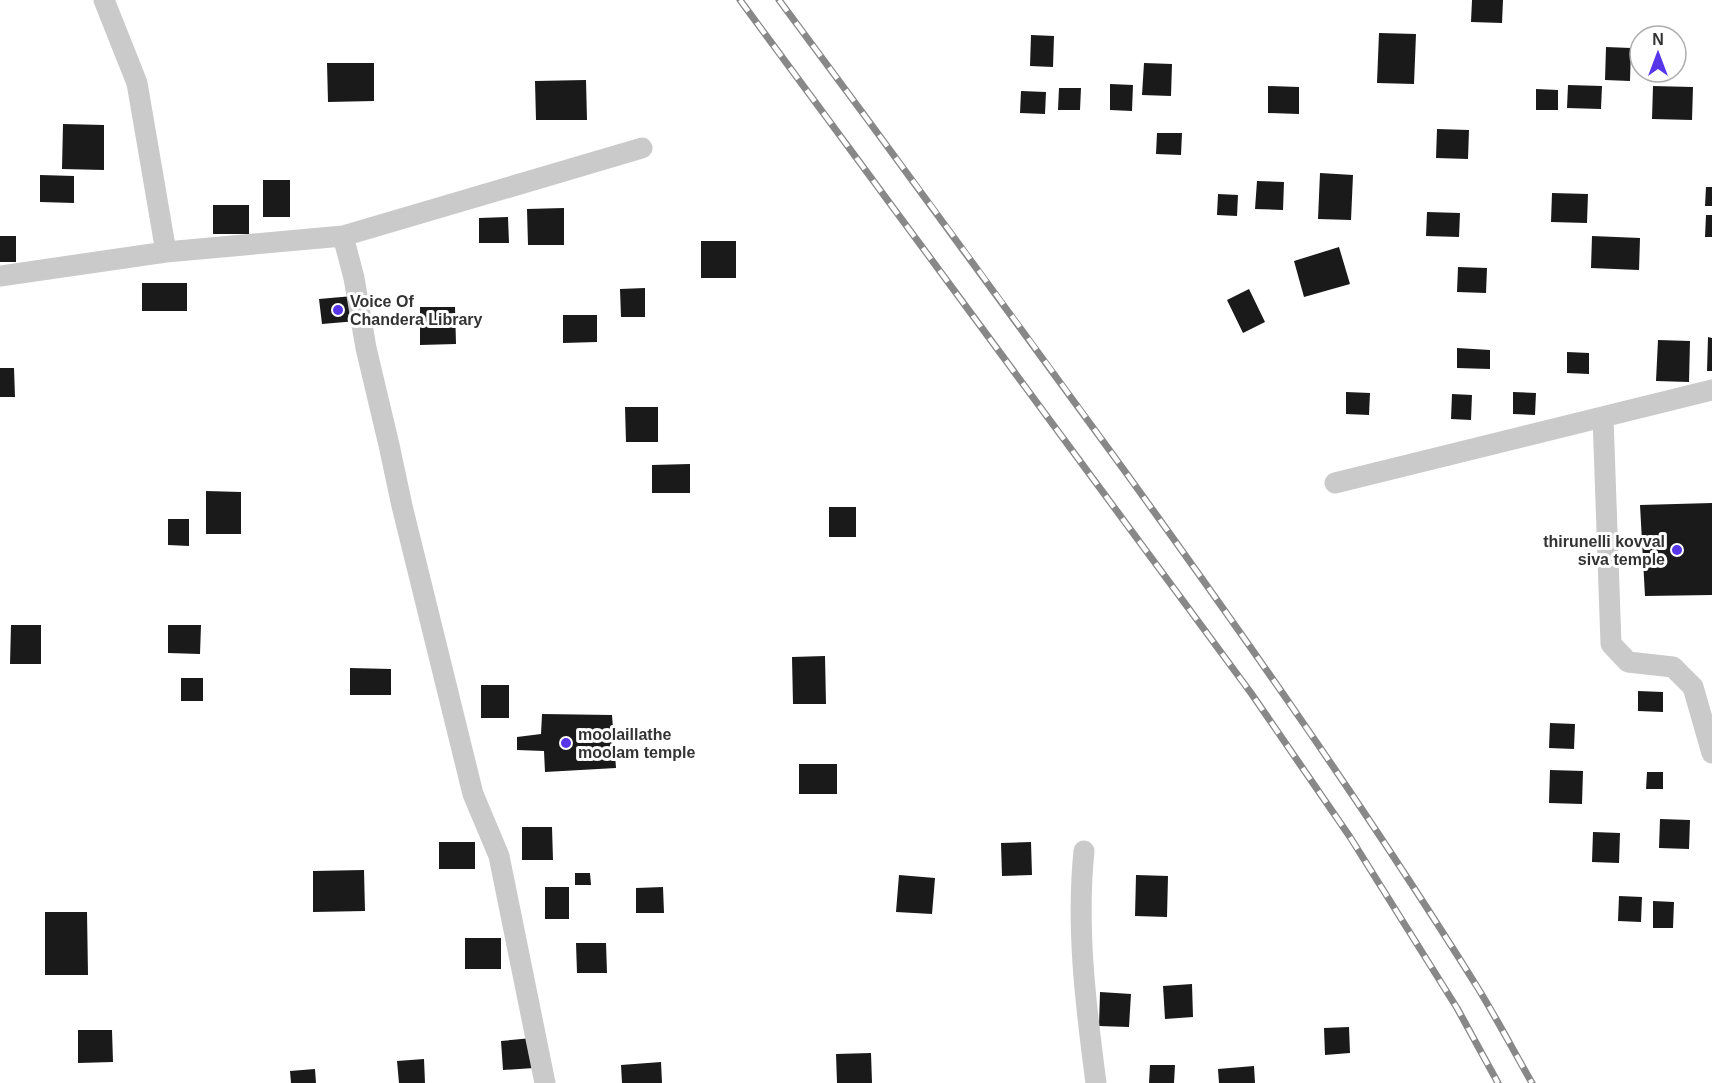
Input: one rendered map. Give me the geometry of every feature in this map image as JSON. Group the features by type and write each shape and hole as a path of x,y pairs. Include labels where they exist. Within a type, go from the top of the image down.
{"street":[{"path":"104,0 137,83 166,252"},
{"path":"0,276 166,252 343,236 642,148"},
{"path":"343,236 402,506 471,783 499,856 545,1083"},
{"path":"1335,483 1712,390"},
{"path":"1603,417 1611,644 1628,662 1673,667 1693,687 1712,753"},
{"path":"1084,851 1082,873 1083,965 1096,1083"}],"building":[{"path":"1472,0 1503,0 1502,23 1471,22"},
{"path":"1379,33 1416,34 1414,84 1377,83"},
{"path":"1031,35 1054,36 1053,67 1030,66"},
{"path":"1606,47 1628,48 1628,81 1605,80"},
{"path":"327,63 374,63 374,101 328,102"},
{"path":"1144,63 1172,64 1171,96 1142,95"},
{"path":"586,80 587,120 536,120 535,81"},
{"path":"1110,84 1133,85 1132,111 1110,110"},
{"path":"1568,85 1602,86 1601,109 1567,108"},
{"path":"1268,86 1299,87 1299,114 1268,113"},
{"path":"1653,86 1693,87 1692,120 1652,119"},
{"path":"1059,88 1081,88 1080,110 1058,110"},
{"path":"1536,89 1558,90 1558,110 1536,110"},
{"path":"1021,91 1046,92 1045,114 1020,113"},
{"path":"63,124 104,125 104,170 62,169"},
{"path":"1437,129 1469,130 1468,159 1436,158"},
{"path":"1157,133 1182,133 1181,155 1156,154"},
{"path":"1320,173 1353,175 1351,220 1318,219"},
{"path":"40,175 74,176 74,203 40,202"},
{"path":"263,180 290,180 290,217 263,217"},
{"path":"1257,181 1284,182 1283,210 1255,209"},
{"path":"1706,187 1712,187 1712,206 1705,206"},
{"path":"1552,193 1588,194 1587,223 1551,222"},
{"path":"1218,194 1238,195 1237,216 1217,215"},
{"path":"213,205 249,205 249,234 213,234"},
{"path":"564,208 564,245 528,245 527,209"},
{"path":"1427,212 1460,213 1459,237 1426,236"},
{"path":"1706,215 1712,215 1712,237 1705,237"},
{"path":"508,217 509,243 479,243 479,218"},
{"path":"0,236 16,236 16,262 0,262"},
{"path":"1592,236 1640,238 1639,270 1591,268"},
{"path":"701,241 736,241 736,278 701,278"},
{"path":"1339,247 1350,284 1304,297 1294,261"},
{"path":"1458,267 1487,268 1486,293 1457,292"},
{"path":"142,283 187,283 187,311 142,311"},
{"path":"645,288 645,317 621,317 620,289"},
{"path":"1249,289 1265,322 1243,333 1227,300"},
{"name":"Voice Of Chandera Library","path":"353,296 357,321 322,324 319,299"},
{"path":"420,307 455,307 456,344 420,345"},
{"path":"563,315 597,315 597,342 563,343"},
{"path":"1708,337 1712,338 1712,371 1707,371"},
{"path":"1658,340 1690,341 1689,382 1656,381"},
{"path":"1457,348 1490,350 1490,369 1457,368"},
{"path":"1567,352 1589,353 1589,374 1567,373"},
{"path":"0,368 14,368 15,397 0,397"},
{"path":"1346,392 1370,393 1369,415 1346,414"},
{"path":"1513,392 1536,393 1535,415 1513,414"},
{"path":"1452,394 1472,395 1471,420 1451,419"},
{"path":"625,407 658,407 658,442 626,442"},
{"path":"690,464 690,493 652,493 652,465"},
{"path":"206,491 241,492 241,534 206,534"},
{"name":"thirunelli kovval siva temple","path":"1712,503 1712,595 1645,596 1640,505"},
{"path":"829,507 856,507 856,537 829,537"},
{"path":"168,519 189,519 189,546 168,545"},
{"path":"11,625 41,625 41,664 10,664"},
{"path":"168,625 201,625 200,654 168,653"},
{"path":"825,656 826,704 793,704 792,657"},
{"path":"350,668 391,669 391,695 350,695"},
{"path":"181,678 203,678 203,701 181,701"},
{"path":"481,685 509,685 509,718 481,718"},
{"path":"1638,691 1663,692 1663,712 1638,711"},
{"name":"moolaillathe moolam temple","path":"542,714 612,715 616,768 545,772 544,751 517,750 517,737 541,734"},
{"path":"1550,723 1575,724 1574,749 1549,748"},
{"path":"799,764 837,764 837,794 799,794"},
{"path":"1550,770 1583,771 1582,804 1549,803"},
{"path":"1647,772 1663,772 1663,789 1646,789"},
{"path":"1660,819 1690,820 1689,849 1659,848"},
{"path":"522,827 552,827 553,860 522,860"},
{"path":"1593,832 1620,833 1619,863 1592,862"},
{"path":"439,842 475,842 475,869 439,869"},
{"path":"1031,842 1032,875 1002,876 1001,843"},
{"path":"364,870 365,911 313,912 313,871"},
{"path":"575,873 590,873 591,885 575,885"},
{"path":"899,875 935,878 932,914 896,912"},
{"path":"1136,875 1168,876 1167,917 1135,916"},
{"path":"545,887 569,887 569,919 545,919"},
{"path":"663,887 664,913 636,913 636,888"},
{"path":"1619,896 1642,897 1641,922 1618,921"},
{"path":"1653,901 1674,902 1673,928 1653,928"},
{"path":"45,912 87,912 88,975 45,975"},
{"path":"465,938 501,938 501,969 465,969"},
{"path":"576,943 606,943 607,973 577,973"},
{"path":"1192,984 1193,1017 1165,1019 1163,986"},
{"path":"1100,992 1131,994 1129,1027 1099,1026"},
{"path":"1349,1027 1350,1053 1325,1055 1324,1028"},
{"path":"78,1030 112,1030 113,1062 78,1063"},
{"path":"532,1038 534,1068 503,1070 501,1041"},
{"path":"871,1053 872,1083 837,1083 836,1054"},
{"path":"424,1059 425,1083 399,1083 397,1061"},
{"path":"661,1062 662,1083 622,1083 621,1065"},
{"path":"1150,1065 1175,1065 1174,1083 1149,1083"},
{"path":"1254,1066 1255,1083 1219,1083 1218,1069"},
{"path":"315,1069 316,1083 291,1083 290,1071"}],"railway":[{"path":"740,0 1251,693 1350,837 1457,1008 1498,1083"},
{"path":"779,0 1170,533 1260,661 1434,919 1483,997 1532,1083"}],"place":[{"name":"Voice Of Chandera Library","path":"338,310"},
{"name":"thirunelli kovval siva temple","path":"1677,550"},
{"name":"moolaillathe moolam temple","path":"566,743"}]}
